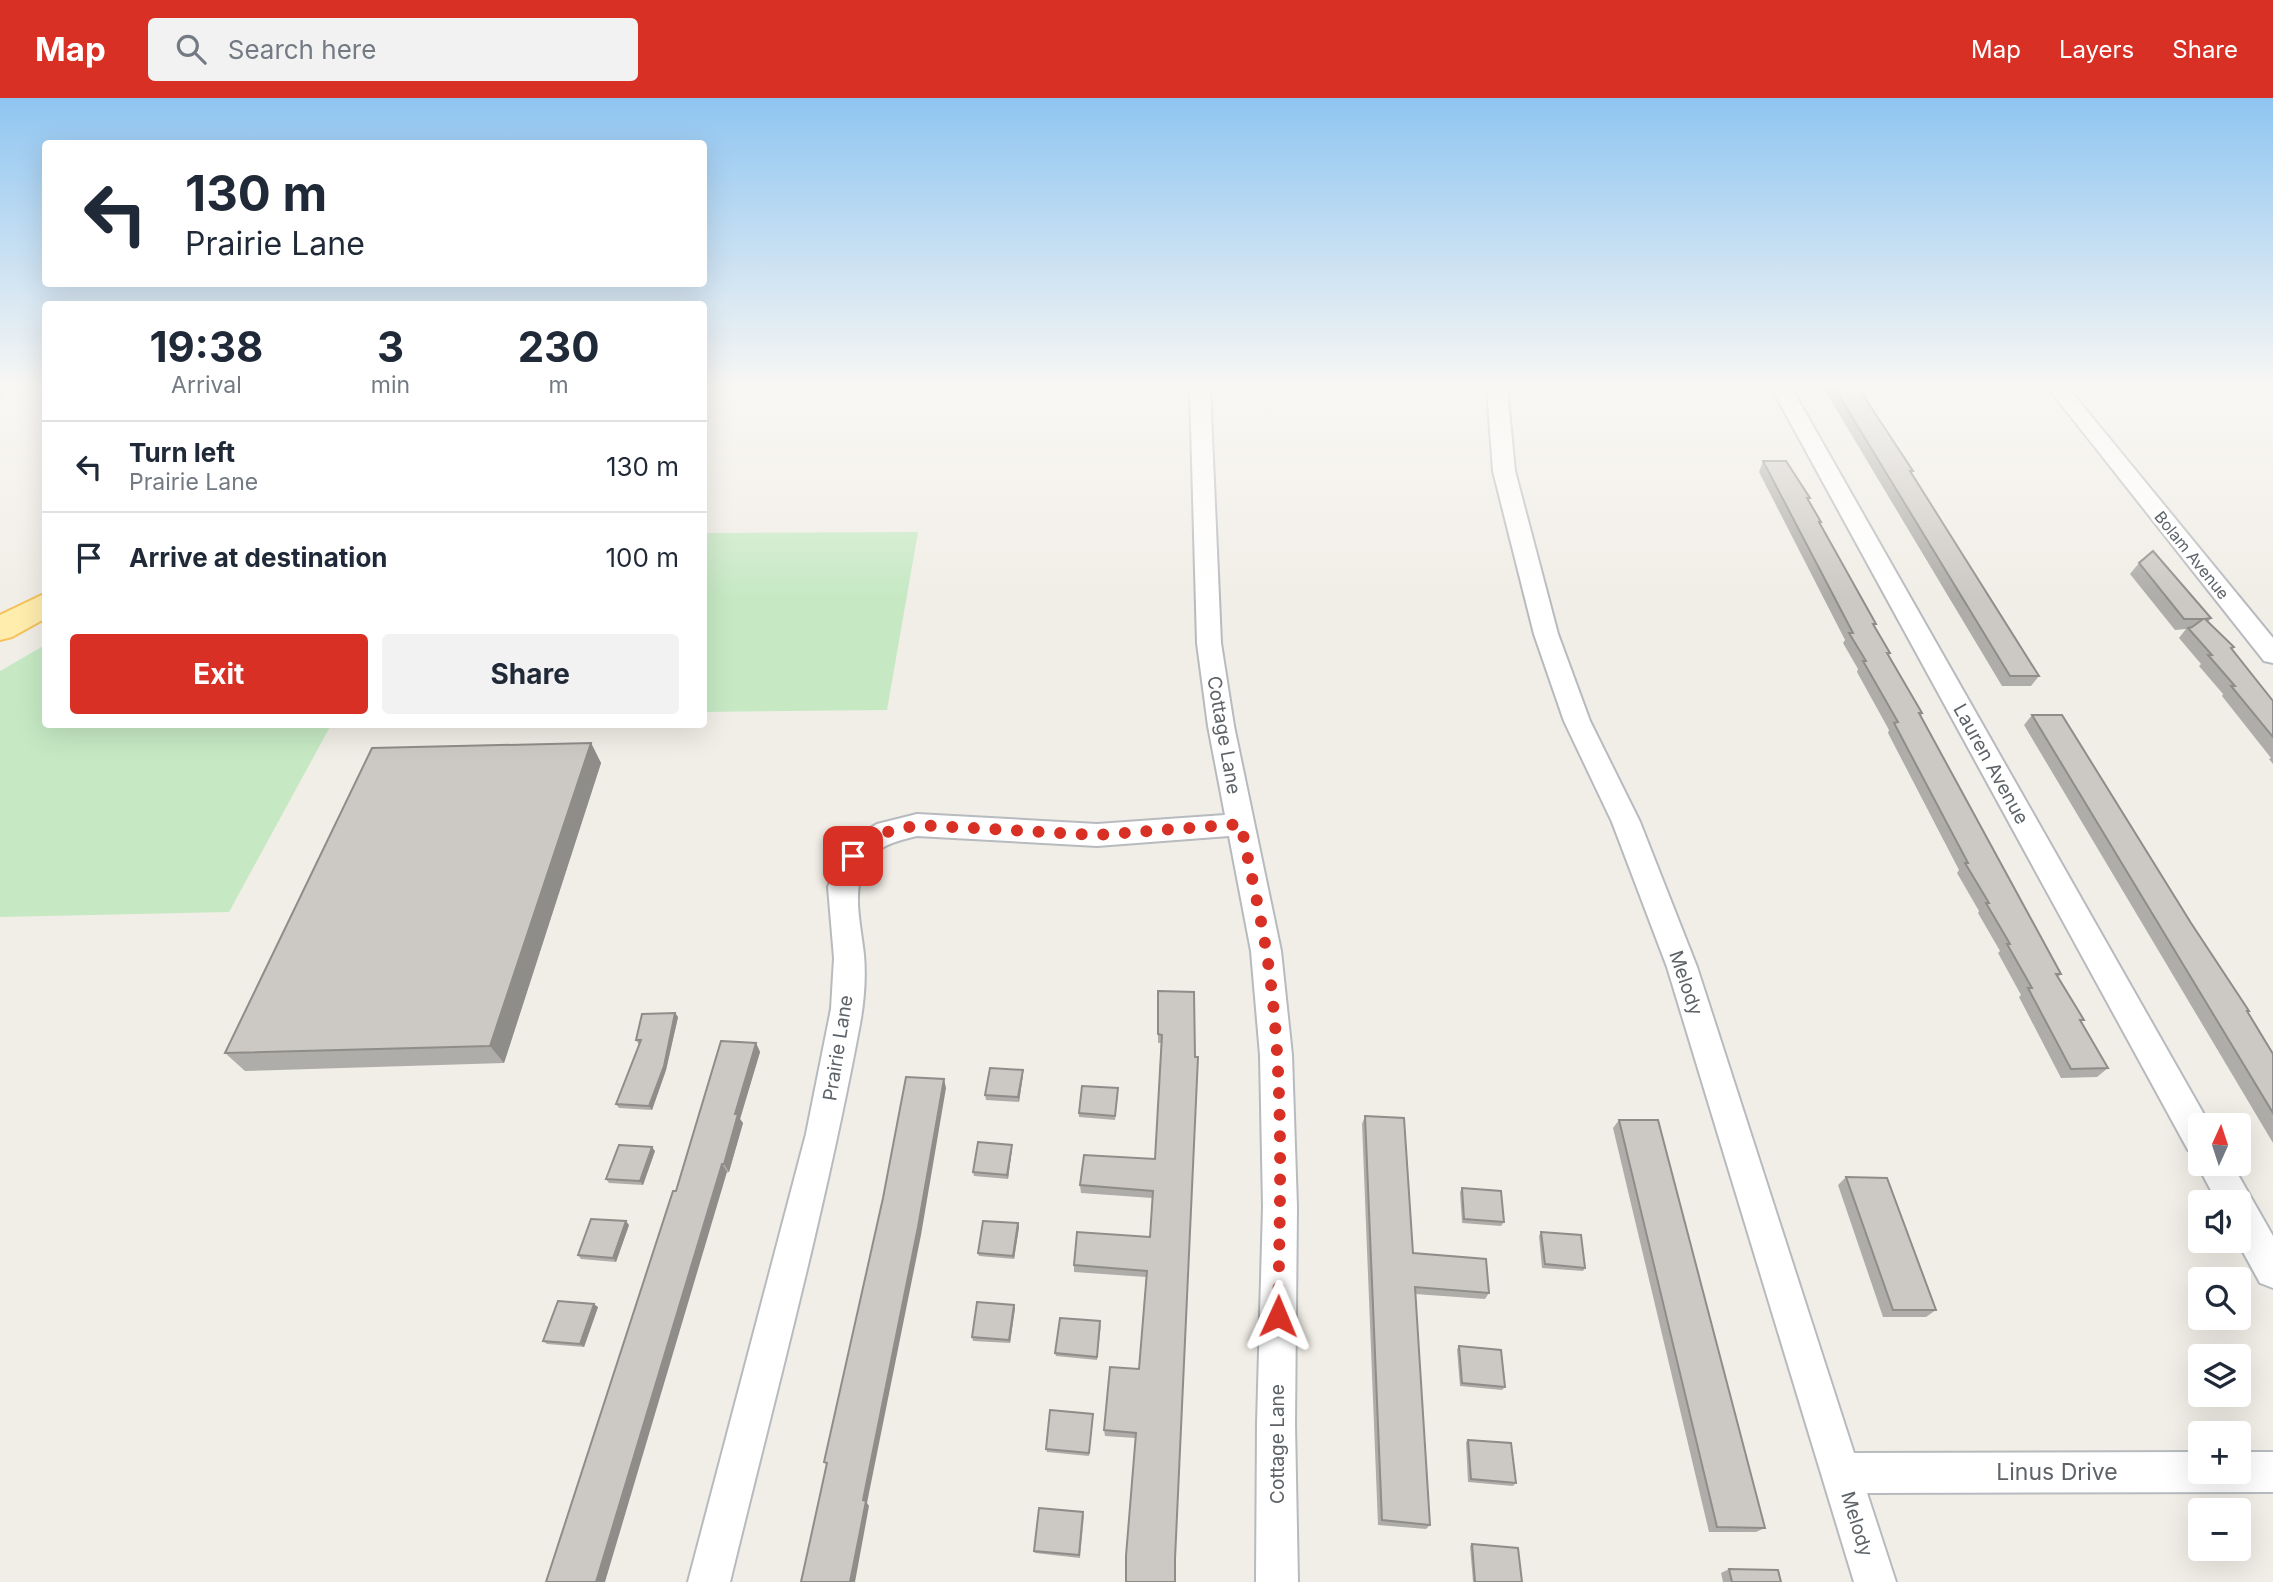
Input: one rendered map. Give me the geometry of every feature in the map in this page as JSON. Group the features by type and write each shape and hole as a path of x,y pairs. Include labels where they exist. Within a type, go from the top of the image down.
{"main road":[{"path":"0,629 42,606"}],"street":[{"name":"Cottage Lane","path":"1202,458 1209,643 1266,951 1276,1055 1280,1207 1276,1424 1277,1582"},
{"name":"Melody","path":"1503,458 1509,496 1546,634 1577,721 1626,822 1682,967 1875,1582"},
{"name":"Lauren Avenue","path":"1821,458 2188,1117"},
{"name":"Bolam Avenue","path":"2115,458 2273,655"},
{"name":"Prairie Lane","path":"709,1582 823,1134 836,1069 847,1009 849,958 842,887 853,856 862,847 887,832 918,825 1097,835 1241,824"},
{"path":"2251,1231 2273,1270"},
{"name":"Linus Drive","path":"1842,1473 2273,1472"}],"green space":[{"path":"918,532 887,710 707,712 707,533"},
{"path":"42,647 42,728 329,728 229,912 0,917 0,671"}],"building":[{"path":"1877,458 1905,458 1913,471 1910,471 2039,676 2010,676"},
{"path":"1763,461 1786,461 1810,498 1807,498 1819,522 1876,624 1873,624 1890,653 1887,653 1922,713 1919,713 2061,974 2056,974 2084,1020 2080,1020 2108,1068 2071,1069 2028,988 2032,988 2007,944 2010,944 1965,863 1968,863 1894,723 1898,722 1849,633 1853,633"},
{"path":"2153,551 2211,618 2205,619 2234,647 2231,648 2273,701 2273,737 2208,655 2212,655 2188,628 2203,619 2184,619 2139,563"},
{"path":"2032,715 2062,715 2249,1011 2273,1054 2273,1113"},
{"path":"591,743 490,1046 225,1053 372,748"},
{"path":"1158,991 1194,992 1195,1057 1198,1057 1175,1582 1126,1582 1136,1433 1104,1430 1110,1367 1139,1369 1147,1271 1074,1265 1077,1232 1150,1237 1153,1191 1080,1185 1084,1155 1155,1159 1162,1035 1158,1034"},
{"path":"675,1013 664,1066 649,1106 616,1104 641,1040 636,1040 642,1014"},
{"path":"721,1041 756,1043 735,1114 738,1114 724,1164 596,1582 546,1582 673,1191 676,1191"},
{"path":"990,1068 1023,1070 1018,1097 985,1095"},
{"path":"906,1077 944,1079 918,1227 863,1500 866,1501 850,1582 801,1582 827,1463 824,1462 883,1198"},
{"path":"1082,1086 1118,1088 1115,1116 1079,1113"},
{"path":"1365,1116 1404,1118 1413,1253 1486,1259 1489,1293 1415,1287 1430,1525 1382,1520"},
{"path":"1619,1120 1658,1120 1765,1528 1717,1527"},
{"path":"978,1142 1012,1145 1007,1175 973,1172"},
{"path":"619,1145 652,1147 640,1181 606,1179"},
{"path":"1846,1177 1887,1178 1936,1310 1893,1310"},
{"path":"1462,1188 1501,1191 1504,1222 1464,1219"},
{"path":"591,1219 626,1221 613,1258 578,1255"},
{"path":"983,1221 1018,1223 1013,1256 978,1253"},
{"path":"1541,1232 1581,1235 1585,1268 1545,1264"},
{"path":"558,1301 594,1304 580,1344 543,1341"},
{"path":"977,1302 1014,1305 1009,1340 972,1337"},
{"path":"1060,1318 1100,1321 1097,1357 1055,1353"},
{"path":"1459,1346 1501,1350 1505,1387 1462,1383"},
{"path":"1050,1410 1093,1414 1089,1453 1046,1449"},
{"path":"1468,1440 1511,1443 1516,1483 1471,1479"},
{"path":"1039,1508 1083,1512 1079,1555 1034,1551"},
{"path":"1472,1544 1518,1548 1522,1582 1475,1582"},
{"path":"1729,1569 1778,1570 1781,1582 1732,1582"}],"route":[{"path":"853,856 862,847 887,832 918,825 1040,834 1097,835 1241,824 1266,951 1276,1055 1280,1207 1278,1316"}]}
